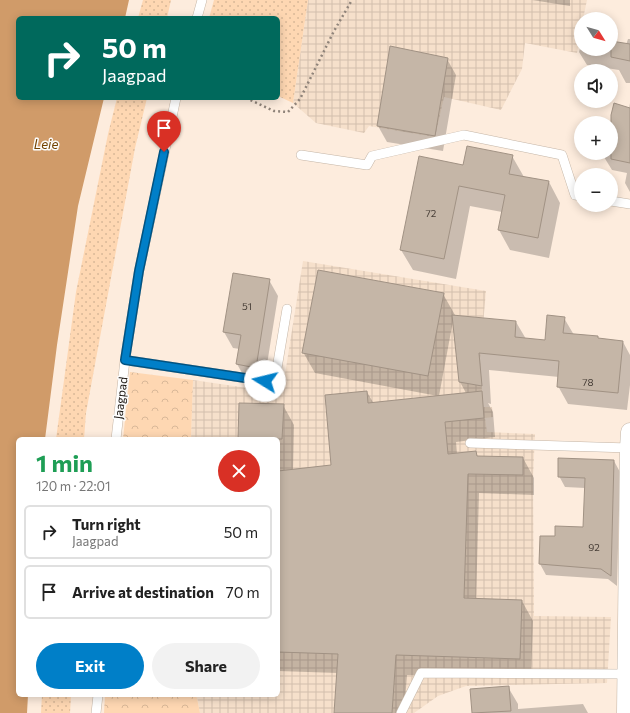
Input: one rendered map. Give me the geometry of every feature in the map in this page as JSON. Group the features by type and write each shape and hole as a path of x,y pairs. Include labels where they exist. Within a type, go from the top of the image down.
{"street":[{"path":"626,713 629,440"}],"lane":[{"path":"198,16 202,0"},
{"name":"Jaagpad","path":"116,437 125,360 139,271 176,100"},
{"path":"301,155 367,165 372,156 464,135 562,155 574,192"},
{"path":"618,202 630,204"},
{"path":"125,360 265,381 276,374 287,309"},
{"path":"470,443 629,440"},
{"path":"401,713 421,673 626,674"},
{"path":"96,713 98,697"}],"path":[{"path":"250,100 274,111 288,112 300,99 352,0"}],"shaded area":[{"path":"308,0 587,0 584,12 574,12 574,52 525,43 522,69 501,110 444,97 435,137 369,126 364,133 316,123 293,103"},
{"path":"303,261 486,291 480,359 483,407 492,407 493,417 485,418 487,432 535,434 533,479 534,616 611,617 607,683 466,686 438,696 414,713 200,713 196,697 280,697 280,437 191,437 193,380 282,393"}],"green space":[{"path":"143,0 171,0 167,16 139,16"},
{"path":"214,0 308,0 293,103 280,97 280,16 210,16"},
{"path":"116,100 147,100 135,148 86,413 84,437 56,437 76,292 108,134"},
{"path":"130,372 193,380 191,437 123,437"},
{"path":"42,697 71,697 70,713 41,713"},
{"path":"105,697 196,697 200,713 104,713"}],"water":[{"name":"Leie","path":"0,0 129,0 125,16 16,16 16,100 104,100 78,206 57,345 45,437 16,437 16,697 28,697 27,713 0,713"}],"building":[{"path":"618,42 630,44 630,61 611,57 618,56"},
{"path":"390,46 448,58 435,136 377,126"},
{"path":"618,104 630,108 630,163 616,160 618,160 618,116 611,115 613,108 618,108"},
{"path":"467,146 513,155 509,174 549,181 538,238 498,230 505,195 459,186 444,259 400,250 419,156 463,165"},
{"path":"318,270 444,293 428,376 302,353"},
{"path":"233,273 270,279 256,368 236,364 241,335 223,332"},
{"path":"452,315 516,321 515,337 545,340 547,315 565,317 563,333 598,336 598,338 623,341 618,393 557,387 559,361 479,353 482,386 459,382"},
{"path":"367,391 368,403 482,391 484,418 445,422 448,454 476,451 477,456 523,457 523,475 468,474 464,598 522,600 520,659 396,655 392,713 334,713 338,654 280,652 280,471 331,465 325,395"},
{"path":"239,403 284,404 282,439 280,439 280,437 238,437"},
{"path":"558,458 614,460 611,576 601,569 539,564 540,536 555,536 555,526 583,527 585,478 558,477"},
{"path":"509,686 511,711 472,713 470,689"}],"route":[{"path":"164,152 139,271 125,360 265,381"}]}
